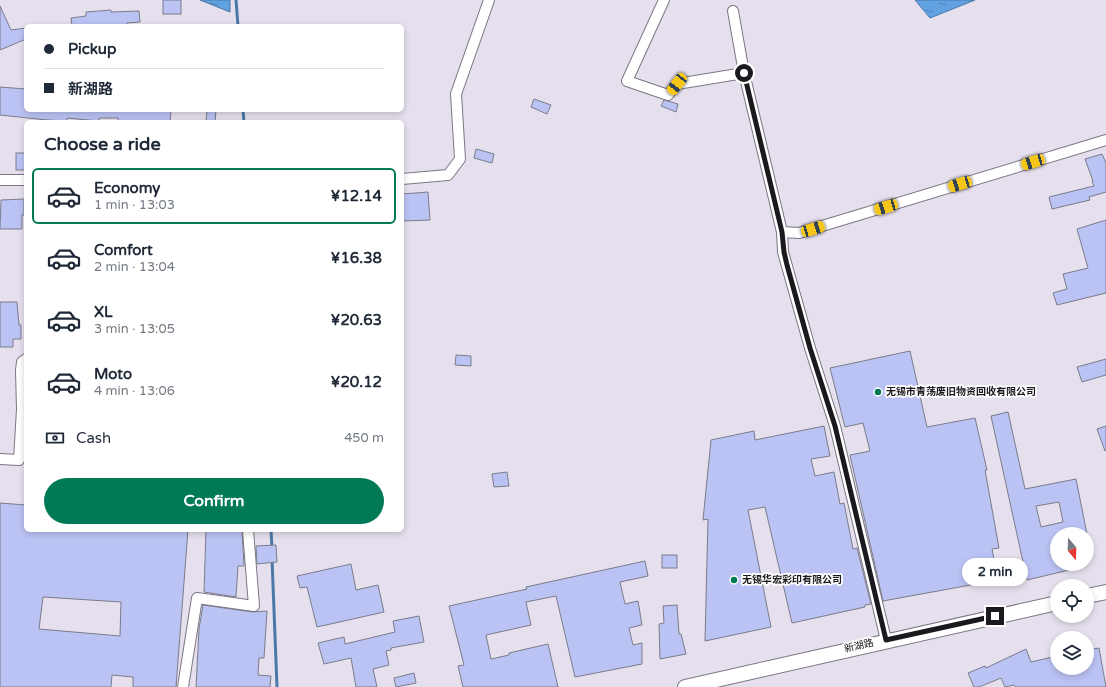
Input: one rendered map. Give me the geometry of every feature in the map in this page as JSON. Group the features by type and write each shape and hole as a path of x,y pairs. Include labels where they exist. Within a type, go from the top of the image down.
{"main road":[{"path":"1094,595 1106,592"},
{"name":"新湖路","path":"685,687 886,640 1050,605"}],"street":[{"path":"404,179 448,175 460,159 456,94 489,0"},
{"path":"664,0 627,81 668,95 677,84 744,73"},
{"path":"733,11 744,73 782,232 784,252 810,348 835,426 886,640"},
{"path":"782,232 799,233 1106,140"},
{"path":"0,180 24,180"},
{"path":"0,459 19,460 22,409 21,370 22,362 24,361"},
{"path":"183,687 197,598 254,606 248,532"}],"water":[{"path":"200,0 230,0 230,12"},
{"path":"915,0 975,0 930,18"}],"building":[{"path":"163,0 181,0 181,14 163,14"},
{"path":"0,6 11,30 24,28 24,40 0,50"},
{"path":"111,10 111,12 139,11 140,22 127,24 72,24 71,18 86,16 86,12"},
{"path":"0,87 24,89 24,112 171,112 170,120 118,120 118,118 99,118 99,120 88,120 67,118 67,120 47,120 0,115"},
{"path":"534,99 551,105 547,114 531,107"},
{"path":"664,100 678,104 676,112 661,106"},
{"path":"207,112 216,112 215,120 206,120"},
{"path":"476,149 494,154 492,163 474,158"},
{"path":"16,153 24,153 24,170 16,170"},
{"path":"1102,154 1106,163 1106,192 1089,197 1090,200 1052,209 1049,197 1094,186 1085,159"},
{"path":"428,192 430,220 404,221 404,194"},
{"path":"24,199 22,229 0,229 1,200"},
{"path":"1106,220 1106,293 1057,305 1053,293 1067,289 1063,274 1088,268 1077,229"},
{"path":"0,302 17,302 19,325 21,325 21,339 13,339 13,347 0,347"},
{"path":"910,351 927,427 975,418 987,470 985,470 999,548 992,549 998,580 883,601 850,455 870,451 863,423 845,427 830,368"},
{"path":"456,355 471,356 471,366 455,365"},
{"path":"1106,359 1106,375 1082,382 1077,367"},
{"path":"1008,412 1025,489 1076,479 1086,527 1050,527 1050,571 1065,571 1027,580 991,416","holes":["1059,502 1063,522 1041,527 1036,506"]},
{"path":"824,426 830,456 811,459 815,476 834,472 840,504 844,503 853,549 857,548 871,604 865,605 865,607 792,623 765,507 748,510 771,627 705,641 708,519 703,520 711,440 754,431 755,440"},
{"path":"1106,426 1106,450 1105,451 1097,429"},
{"path":"507,472 509,486 494,487 492,474"},
{"path":"0,503 24,505 24,532 188,532 176,687 133,687 133,677 112,675 111,687 0,687","holes":["43,597 121,602 120,636 39,629"]},
{"path":"206,532 242,532 244,566 238,566 236,597 204,592"},
{"path":"276,545 277,562 257,564 256,546"},
{"path":"662,555 677,555 677,568 662,568"},
{"path":"645,561 648,576 620,582 625,604 638,601 642,625 629,628 633,645 642,643 642,664 575,677 556,596 526,602 531,625 486,635 491,659 509,655 509,653 548,644 558,687 463,687 458,666 464,665 449,606 527,589 526,587"},
{"path":"351,564 356,590 378,585 384,612 317,627 307,587 300,588 297,576"},
{"path":"203,605 253,612 267,611 264,658 259,658 258,675 271,676 270,687 196,687 199,629"},
{"path":"677,605 679,634 681,634 686,654 660,659 659,624 664,623 663,606"},
{"path":"419,616 424,642 391,648 391,650 386,651 389,665 373,669 377,687 356,687 351,658 324,664 318,643 344,637 345,644 395,632 393,621"},
{"path":"1099,648 1106,687 1016,687 1014,685 1005,687 1001,678 979,687 974,687 968,673 985,666 986,668 1026,649 1031,662 1050,658 1050,675 1094,675 1094,649"},
{"path":"414,673 416,683 396,687 394,678"}],"waterway":[{"path":"236,0 238,24"},
{"path":"243,112 244,120"},
{"path":"271,532 272,549"},
{"path":"272,559 277,687"}],"place":[{"name":"无锡市青荡废旧物资回收有限公司","path":"878,392"},
{"name":"无锡华宏彩印有限公司","path":"734,580"}],"route":[{"path":"744,73 782,232 784,252 810,348 835,426 886,640 995,616"}]}
